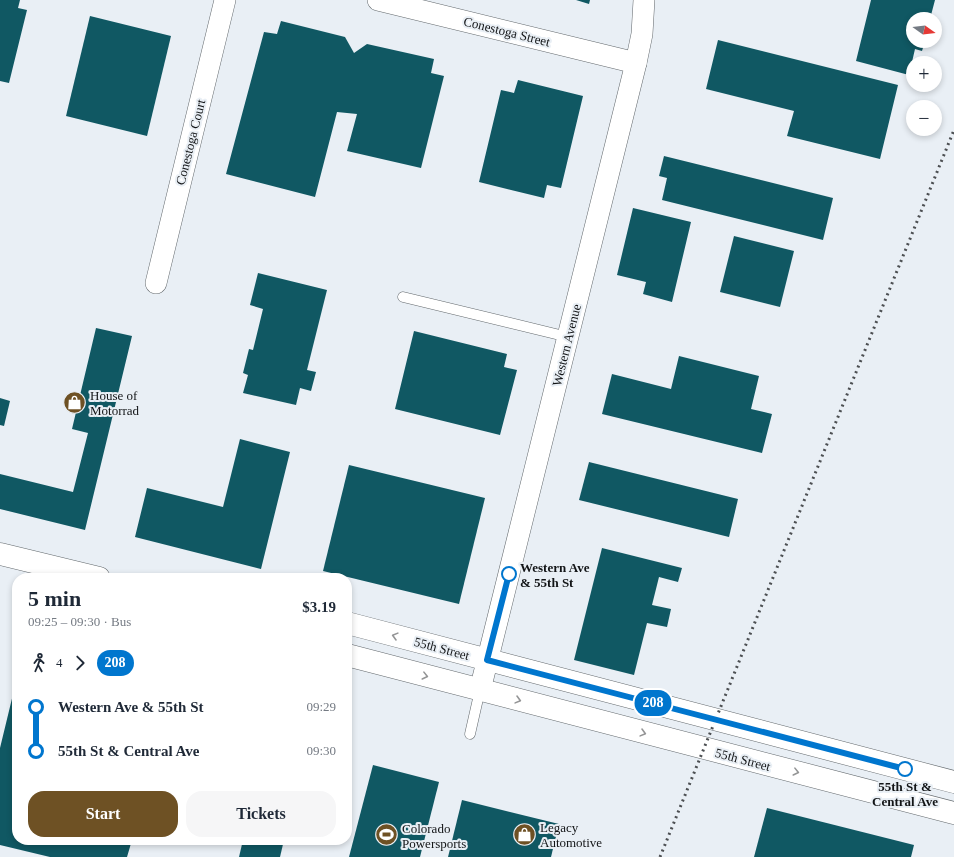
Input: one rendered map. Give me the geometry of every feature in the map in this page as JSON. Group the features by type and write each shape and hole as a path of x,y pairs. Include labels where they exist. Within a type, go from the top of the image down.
{"main road":[{"path":"0,554 78,573"},
{"name":"55th Street","path":"352,624 954,782"},
{"name":"55th Street","path":"352,657 954,813"}],"street":[{"name":"Conestoga Court","path":"156,283 225,0"},
{"name":"Conestoga Street","path":"378,0 636,63"},
{"name":"Western Avenue","path":"480,690 636,63 642,34 644,0"}],"lane":[{"path":"403,297 568,337"},
{"path":"470,734 480,690"}],"building":[{"path":"0,0 20,0 18,8 27,10 9,83 0,81"},
{"path":"576,0 590,0 589,4"},
{"path":"871,0 935,0 932,12 906,12 906,48 923,48 922,51 915,49 913,56 906,56 906,74 856,61"},
{"path":"90,16 171,36 147,136 66,116"},
{"path":"281,21 345,37 354,53 367,44 434,59 431,73 444,76 421,168 347,151 357,114 337,112 315,197 226,174 264,32 277,34"},
{"path":"718,40 898,85 880,159 787,136 794,111 706,89"},
{"path":"518,80 583,96 561,188 547,185 544,198 479,182 501,90 514,93"},
{"path":"664,156 833,198 823,240 662,200 667,178 659,176"},
{"path":"633,208 691,222 672,302 643,294 646,282 617,275"},
{"path":"734,236 794,251 780,307 720,292"},
{"path":"258,273 327,290 307,370 316,372 311,391 300,388 296,405 243,393 248,375 243,373 249,349 253,350 263,309 250,305"},
{"path":"96,328 132,336 85,530 0,509 0,474 73,492 88,433 72,429"},
{"path":"414,331 507,354 504,367 517,370 500,435 395,409"},
{"path":"679,356 759,376 751,409 772,414 762,453 602,414 612,374 671,389"},
{"path":"0,398 10,401 4,426 0,425"},
{"path":"240,439 290,452 261,569 135,537 147,488 223,507"},
{"path":"589,462 738,499 729,537 579,500"},
{"path":"349,465 485,498 459,604 352,578 352,573 331,573 323,571"},
{"path":"602,548 682,568 678,582 659,577 652,605 671,609 667,627 647,623 634,675 574,660"},
{"path":"12,698 12,845 131,845 127,857 50,857 0,845 0,748"},
{"path":"373,765 439,782 420,857 349,857"},
{"path":"462,800 559,824 551,857 448,857"},
{"path":"767,808 914,845 911,857 754,857"},
{"path":"242,845 283,845 280,857 239,857"}],"railway":[{"path":"660,857 954,130"}],"bus line":[{"name":"208","path":"509,574 487,660 905,769"}],"place":[{"name":"House of Motorrad","path":"75,402"},
{"name":"Western Ave & 55th St","path":"509,574"},
{"name":"55th St & Central Ave","path":"905,769"},
{"name":"Legacy Automotive","path":"524,834"},
{"name":"Colorado Powersports","path":"387,835"}]}
